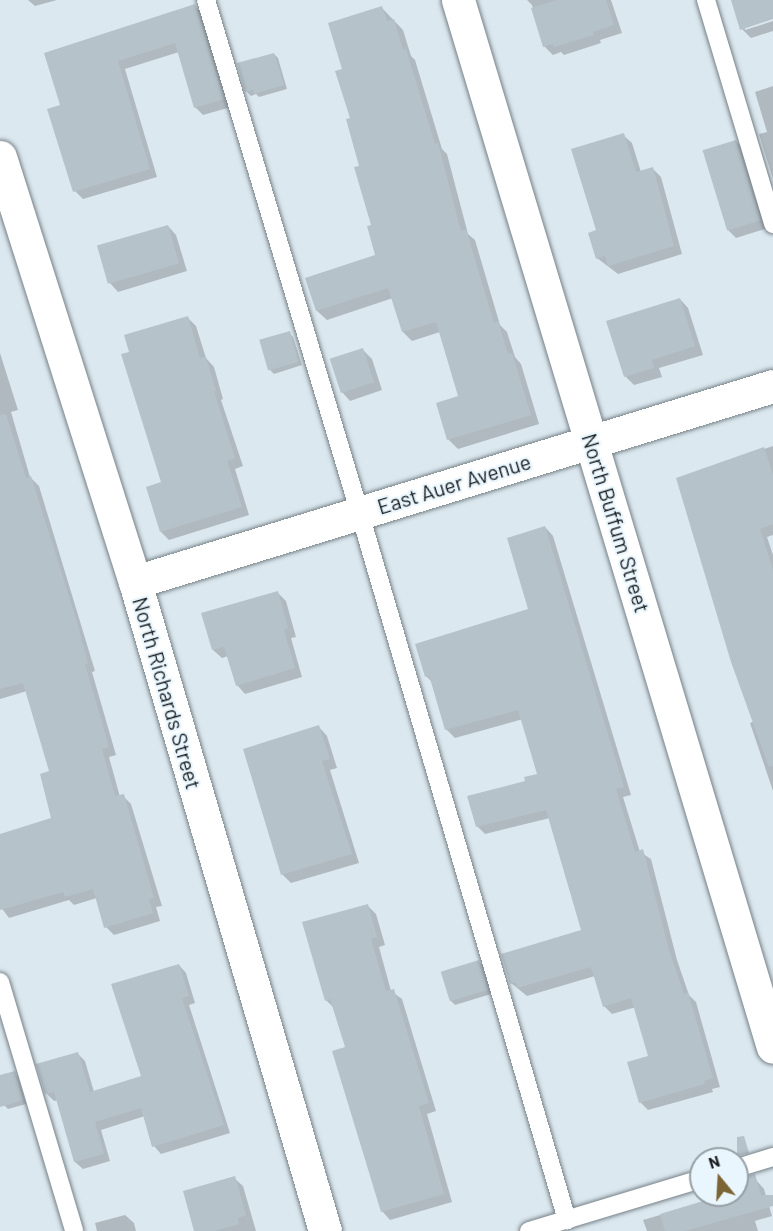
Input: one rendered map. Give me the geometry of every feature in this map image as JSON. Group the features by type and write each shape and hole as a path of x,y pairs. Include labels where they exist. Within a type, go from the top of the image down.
{"street":[{"name":"North Buffum Street","path":"458,0 773,1047"},
{"name":"North Richards Street","path":"0,158 135,582 325,1231"},
{"name":"East Auer Avenue","path":"135,582 773,386"}],"lane":[{"path":"206,0 360,514 567,1220"},
{"path":"706,0 773,224"},
{"path":"0,982 74,1231"},
{"path":"749,1164 773,1157"},
{"path":"529,1231 689,1183"}],"building":[{"path":"557,0 606,0 614,25 593,32 594,35 554,47 553,44 543,47 531,8"},
{"path":"731,0 773,0 773,19 740,30"},
{"path":"195,4 224,99 194,108 175,43 118,61 150,169 73,192 47,109 60,105 44,53"},
{"path":"382,6 387,21 394,19 403,50 406,49 435,144 438,143 461,231 466,229 494,323 498,321 508,354 512,353 531,415 447,440 436,403 458,396 436,322 402,332 388,288 316,311 305,278 375,255 367,226 371,225 354,167 359,166 346,119 350,118 335,71 342,69 328,23"},
{"path":"274,53 284,85 254,94 253,90 245,92 237,63"},
{"path":"624,133 636,172 653,167 674,246 608,266 605,256 596,259 588,233 596,230 571,149"},
{"path":"736,140 761,220 727,231 703,150"},
{"path":"168,225 179,263 108,284 97,245"},
{"path":"680,298 695,346 652,360 654,368 624,377 606,321"},
{"path":"188,316 200,358 206,357 235,458 227,461 242,507 160,532 146,487 161,482 121,354 129,352 124,335"},
{"path":"290,331 299,362 268,371 259,340"},
{"path":"363,348 374,382 341,393 330,359"},
{"path":"6,414 26,478 31,476 78,625 88,663 85,664 109,747 102,749 115,796 124,794 154,898 149,899 153,913 104,928 93,889 65,897 63,892 0,910 0,834 51,818 40,774 49,771 23,683 0,689 0,415"},
{"path":"764,447 773,475 773,524 760,529 773,570 773,766 769,767 731,662 676,478"},
{"path":"545,526 624,787 616,789 635,852 643,849 669,950 684,994 688,992 713,1078 704,1081 705,1084 639,1103 627,1062 648,1056 631,998 603,1007 591,967 517,988 516,982 510,984 501,954 581,930 546,810 476,827 467,796 525,781 524,777 537,774 518,710 445,730 429,675 425,677 415,644 528,609 507,538"},
{"path":"278,591 288,628 284,630 295,668 236,686 224,647 212,650 201,613"},
{"path":"319,725 330,759 322,761 352,854 281,875 243,749"},
{"path":"368,904 377,937 371,939 386,991 394,989 429,1103 419,1106 444,1194 381,1212 332,1051 345,1047 330,999 325,1001 302,922"},
{"path":"479,960 488,990 450,1001 441,972"},
{"path":"179,964 189,996 182,998 224,1125 152,1147 141,1108 95,1122 104,1154 74,1162 54,1092 45,1094 36,1064 78,1052 90,1092 141,1076 111,984"},
{"path":"15,1071 23,1100 0,1107 0,1075"},
{"path":"744,1136 747,1147 737,1147 737,1137"},
{"path":"755,1174 761,1195 773,1195 773,1206 685,1231 665,1231 660,1214 689,1205 749,1207 749,1176"},
{"path":"235,1176 246,1215 238,1218 239,1224 215,1231 194,1231 183,1191"}]}
